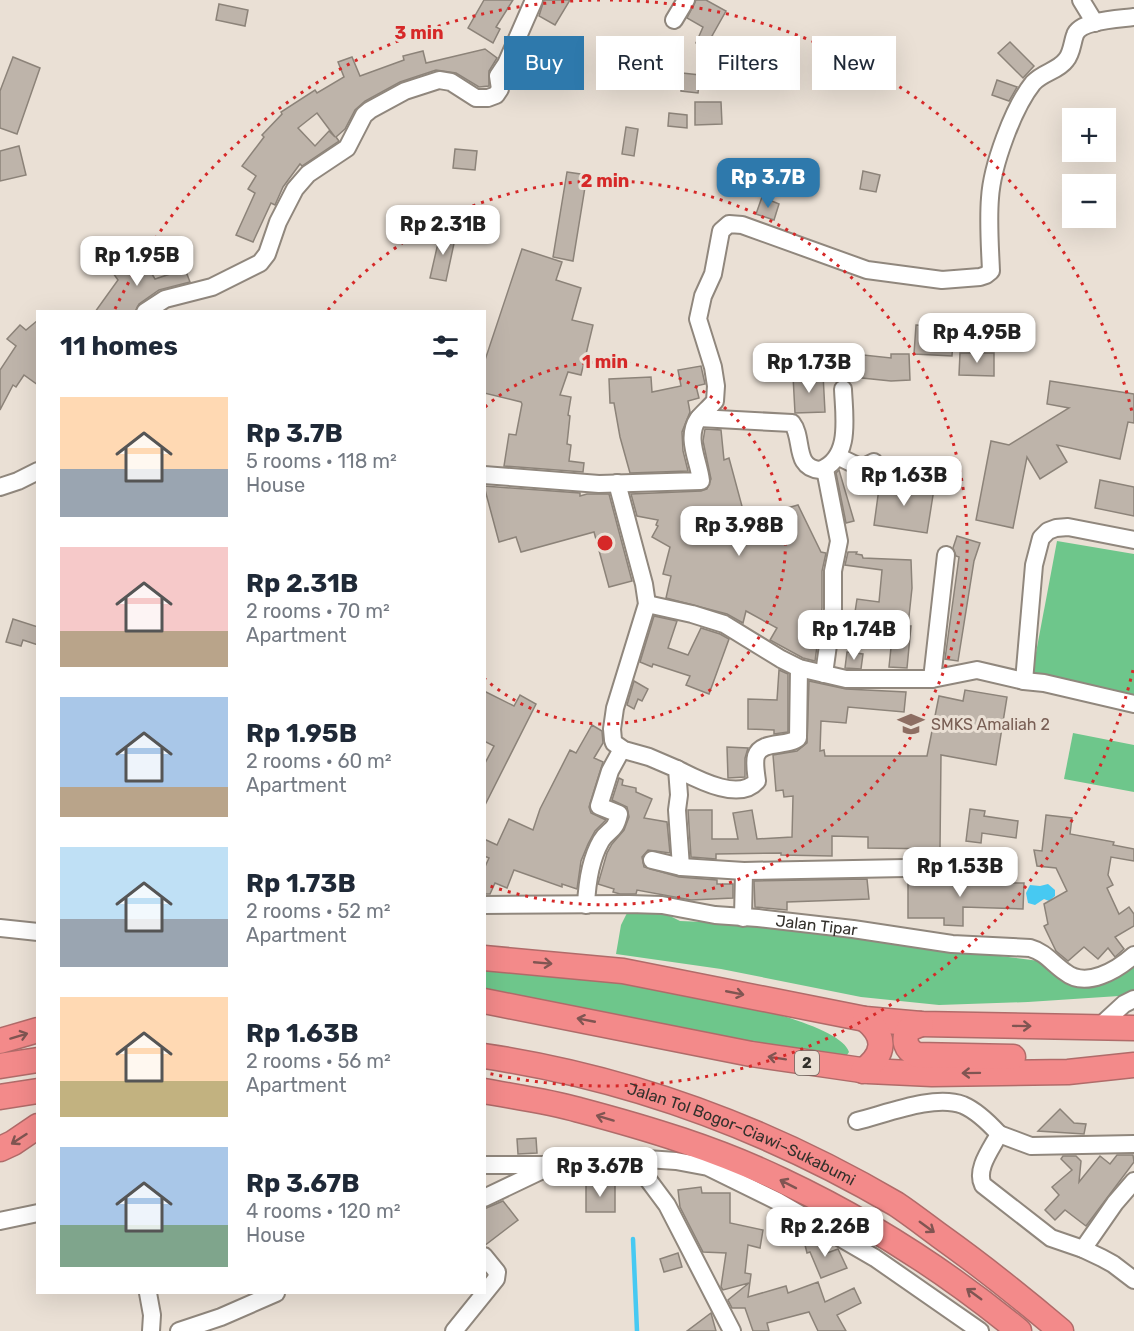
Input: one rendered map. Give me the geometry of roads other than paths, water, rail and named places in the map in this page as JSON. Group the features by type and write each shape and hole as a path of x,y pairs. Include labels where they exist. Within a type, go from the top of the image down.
{"highway":[{"path":"486,958 623,971 865,1019 921,1024 1134,1028"},
{"name":"2","path":"486,1001 752,1054 863,1071 932,1074 1068,1072 1134,1065"},
{"path":"863,1071 877,1058 881,1040 878,1032 865,1019"},
{"path":"921,1024 909,1029 905,1039 908,1048 917,1055 1134,1059"},
{"path":"0,1041 36,1031"},
{"name":"Jalan Tol Bogor–Ciawi–Sukabumi","path":"486,1056 525,1062 599,1079 710,1114 798,1150 897,1205 982,1266 1061,1331"},
{"path":"0,1066 36,1060"},
{"path":"0,1097 36,1091"},
{"name":"Jalan Tol Bogor–Ciawi–Sukabumi","path":"486,1091 576,1109 685,1142 780,1179 876,1229 976,1296 1019,1331"},
{"path":"0,1149 36,1127"}],"street":[{"path":"148,310 165,299 212,287 260,263 267,254 278,222 294,189 314,168 342,152 364,115 370,110 405,91 439,80 451,82 476,98 496,95 500,89 498,76 506,64 534,0"},
{"path":"674,20 686,0"},
{"path":"1081,0 1095,23"},
{"path":"486,475 568,483 701,481 693,441 694,429 699,418 715,401 716,386 713,367 698,319 703,296 713,274 721,231 729,224 742,225 867,270 942,280 980,278 986,275 991,271 990,196 1002,144 1013,116 1035,81 1066,61 1078,30 1095,23 1134,17"},
{"path":"699,418 792,423 796,429 798,448 804,460 813,470 825,468 839,457 844,436 843,389"},
{"path":"839,457 862,468 874,462"},
{"path":"824,674 833,609 833,571 838,541 825,468"},
{"path":"0,487 36,472"},
{"path":"617,483 644,584 647,604 615,708 613,740 622,749 649,756 710,785 737,789 753,785 757,781 756,756 760,750 768,746 792,742 798,738 799,668"},
{"path":"1024,681 1034,565 1041,538 1048,531 1068,527 1134,540"},
{"path":"932,679 946,555"},
{"path":"647,604 693,614 724,624 780,659 799,668 846,679 932,679 977,670 1134,704"},
{"path":"586,905 589,876 597,849 603,838 617,824 619,814 599,807 610,771 622,749"},
{"path":"677,769 681,867"},
{"path":"652,860 681,867 744,871 958,867"},
{"path":"743,918 744,871"},
{"name":"Jalan Tipar","path":"486,905 662,905 715,915 853,929 952,944 1030,948 1041,952 1066,973 1077,977 1104,975 1118,968 1134,955"},
{"path":"0,928 36,932"},
{"path":"1099,1028 1124,1004 1134,999"},
{"path":"857,1121 942,1101 964,1106 977,1113 999,1134 1031,1146 1134,1144"},
{"path":"999,1134 983,1164 981,1175 983,1185 1051,1239 1083,1249 1113,1264 1134,1280"},
{"path":"632,1158 667,1205 732,1331"},
{"path":"486,1165 554,1165 632,1158 694,1163 724,1173 875,1258 980,1331"},
{"path":"486,1197 554,1165"},
{"path":"1083,1249 1115,1203 1134,1181"},
{"path":"0,1221 36,1213"},
{"path":"486,1258 497,1272 496,1279 486,1291"},
{"path":"148,1294 152,1315 151,1331"},
{"path":"179,1331 200,1325 274,1294"},
{"path":"454,1331 484,1294"}],"water":[{"path":"1048,884 1055,890 1055,896 1049,901 1044,899 1035,905 1028,903 1026,893 1030,885"}],"waterway":[{"path":"633,1239 637,1331"}],"place":[{"name":"SMKS Amaliah 2","path":"911,724"}]}
